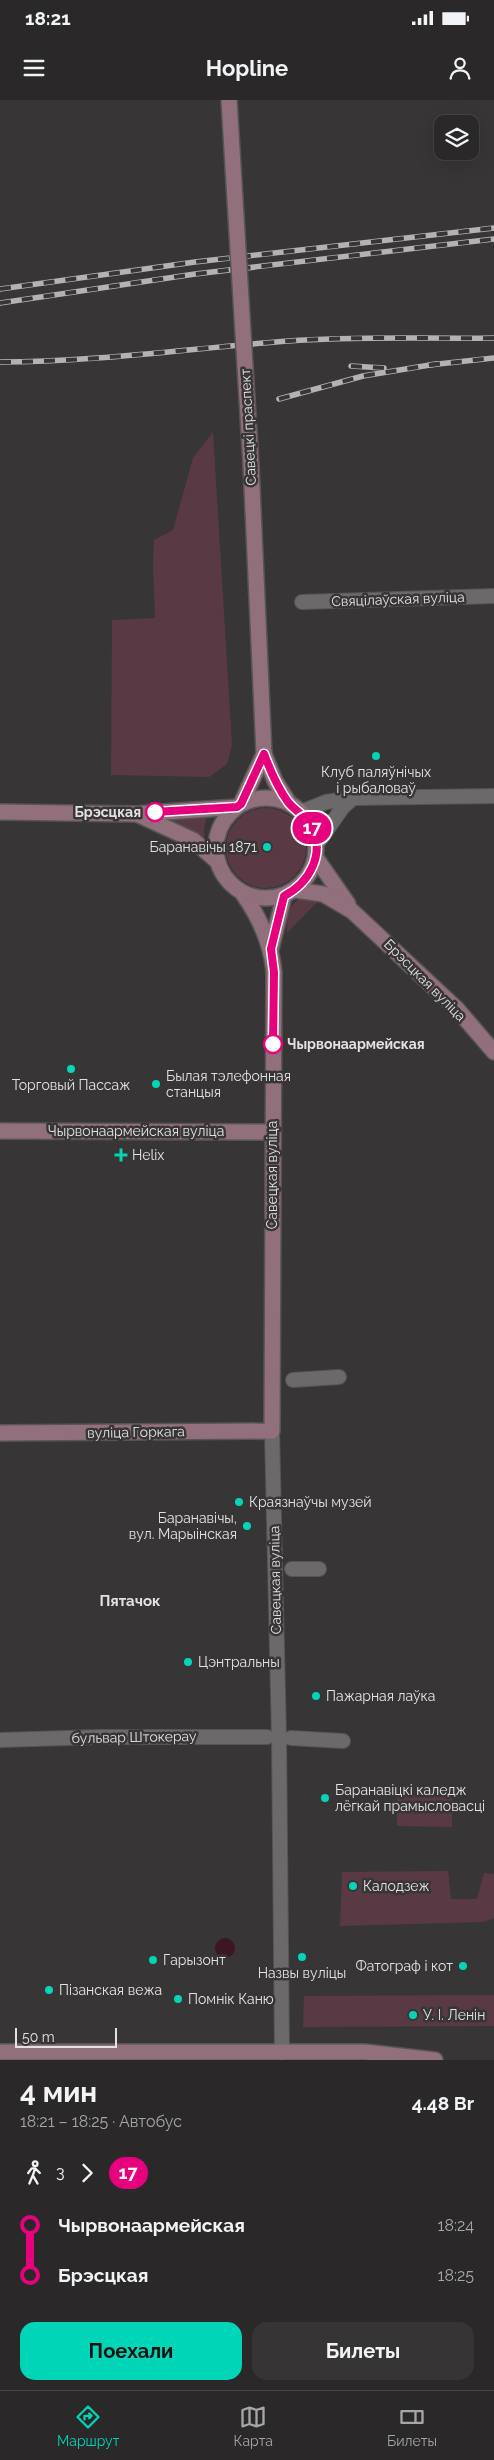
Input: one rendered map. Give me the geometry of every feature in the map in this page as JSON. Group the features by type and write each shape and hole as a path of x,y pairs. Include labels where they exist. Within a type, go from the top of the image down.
{"main road":[{"name":"Савецкі праспект","path":"229,100 264,754 275,781 295,808"},
{"name":"Савецкі праспект","path":"239,805 264,754"},
{"path":"0,812 136,814 239,805 265,798 295,808 312,827 316,851 305,881 290,893 264,899 243,894 223,874 217,861 216,846 219,830 226,817 239,805"},
{"path":"136,814 193,840 217,861"},
{"name":"Брэсцкая вуліца","path":"316,851 352,911"},
{"name":"Брэсцкая вуліца","path":"290,893 323,894 352,911 458,1009 494,1052"},
{"name":"Савецкая вуліца","path":"271,949 290,893"},
{"name":"Савецкая вуліца","path":"243,894 255,911 271,949 274,972 272,1431"},
{"name":"Чырвонаармейская вуліца","path":"0,1131 272,1132"},
{"name":"вуліца Горкага","path":"0,1433 272,1431"},
{"path":"0,2052 282,2056 365,2052 412,2059 435,2060"}],"street":[{"name":"Свяцілаўская вуліца","path":"302,602 494,596"},
{"path":"295,808 353,798 494,796"},
{"path":"316,851 343,807 353,798"},
{"path":"293,1380 339,1377"},
{"name":"Савецкая вуліца","path":"272,1431 279,1738 282,2056"},
{"path":"292,1569 319,1570"},
{"name":"бульвар Штокерау","path":"0,1740 110,1737 267,1737"},
{"path":"291,1738 343,1741"}],"shaded area":[{"path":"213,432 232,745 227,764 209,777 111,775 112,620 155,618 154,540 173,530 193,458"},
{"path":"266,808 281,811 294,820 303,833 306,848 303,863 294,876 281,885 266,888 251,885 238,876 229,863 226,848 229,833 238,820 251,811"},
{"path":"207,815 204,828 204,842 162,817"},
{"path":"301,898 319,900 287,933 288,917 291,909 296,901"},
{"path":"397,1796 452,1796 452,1827 397,1826"},
{"path":"448,1871 451,1899 477,1899 484,1873 494,1874 494,1918 483,1922 340,1926 342,1872"},
{"path":"225,1938 232,1941 235,1948 232,1955 225,1958 218,1955 215,1948 218,1941"},
{"path":"494,1995 494,2026 303,2027 304,1996"}],"railway":[{"path":"0,289 195,262 494,228"},
{"path":"0,303 195,274 494,239"},
{"path":"0,362 72,360 315,339 494,338"},
{"path":"429,365 494,358"},
{"path":"279,399 363,376 436,364"},
{"path":"351,366 384,368"}],"bus line":[{"name":"17","path":"155,812 237,807 241,804 264,754 275,781 289,803 301,812 312,827 317,851 312,870 305,881 295,890 284,896 271,949 274,972 273,1044"}],"place":[{"name":"Клуб паляўнічых і рыбаловаў","path":"376,756"},
{"name":"Брэсцкая","path":"155,812"},
{"name":"Баранавічы 1871","path":"267,847"},
{"name":"Чырвонаармейская","path":"273,1044"},
{"name":"Торговый Пассаж","path":"71,1069"},
{"name":"Былая тэлефонная станцыя","path":"156,1084"},
{"name":"Helix","path":"121,1155"},
{"name":"Краязнаўчы музей","path":"239,1502"},
{"name":"Баранавічы, вул. Марыінская","path":"247,1526"},
{"name":"Цэнтральны","path":"188,1662"},
{"name":"Пажарная лаўка","path":"316,1696"},
{"name":"Баранавіцкі каледж лёгкай прамысловасці","path":"325,1798"},
{"name":"Калодзеж","path":"353,1886"},
{"name":"Назвы вуліцы","path":"302,1957"},
{"name":"Гарызонт","path":"153,1960"},
{"name":"Фатограф і кот","path":"463,1966"},
{"name":"Пізанская вежа","path":"49,1990"},
{"name":"Помнік Каню","path":"178,1999"},
{"name":"У. І. Ленін","path":"413,2015"}],"district":[{"name":"Пятачок","path":"130,1601"}]}
